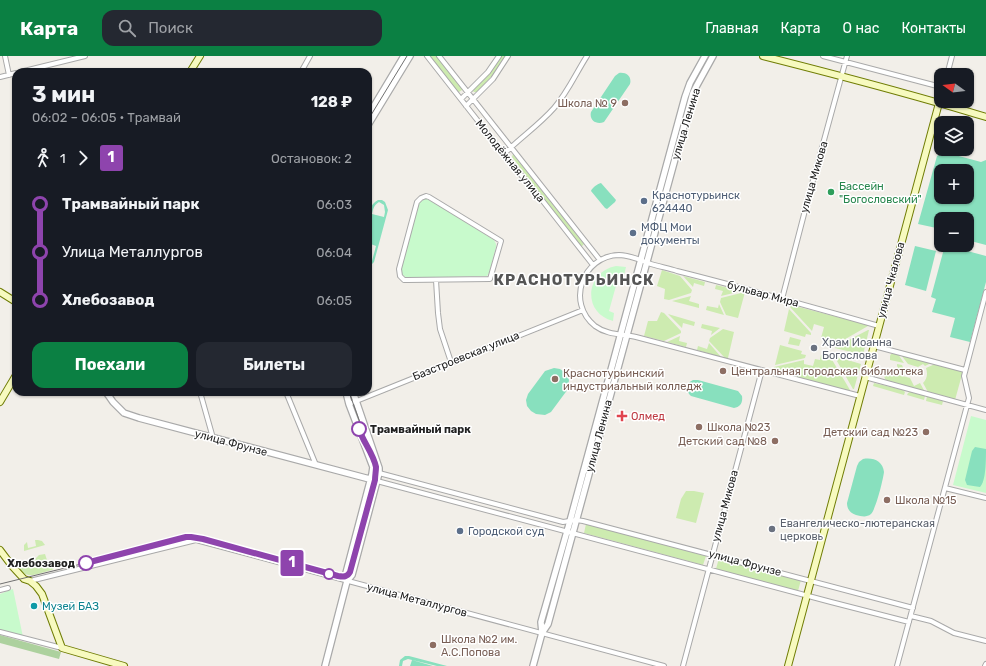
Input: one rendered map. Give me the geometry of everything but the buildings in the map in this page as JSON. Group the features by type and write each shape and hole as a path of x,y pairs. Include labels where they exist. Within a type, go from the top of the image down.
{"main road":[{"path":"192,68 200,56"},
{"path":"763,56 934,98"},
{"name":"улица Чкалова","path":"807,596 857,396 865,377 874,346 938,108"},
{"path":"963,108 986,117"},
{"path":"0,292 12,300"},
{"path":"0,402 12,382"},
{"path":"0,550 24,579 36,586 42,594 62,648 103,663 124,666"},
{"path":"788,666 807,596"}],"street":[{"path":"5,56 9,75"},
{"path":"36,68 85,56"},
{"path":"303,68 310,56"},
{"path":"372,109 404,56"},
{"path":"372,118 410,56"},
{"name":"Молодёжная улица","path":"427,56 593,265"},
{"name":"Молодёжная улица","path":"439,56 600,260"},
{"path":"461,99 488,72 499,56"},
{"path":"466,106 493,79 508,56"},
{"path":"504,154 541,121 554,107 566,92 587,56"},
{"name":"улица Ленина","path":"534,666 542,633 541,622 570,532 576,520 624,335 647,262 646,252 687,90 705,56"},
{"name":"улица Ленина","path":"624,335 641,260 646,252 693,93 713,56"},
{"path":"823,56 934,85"},
{"name":"улица Микова","path":"782,299 803,215 847,56"},
{"path":"949,68 952,56"},
{"path":"0,77 12,74"},
{"path":"423,196 429,197 501,241 490,279 436,280 404,280 399,273 417,202 423,196"},
{"name":"бульвар Мира","path":"600,260 609,256 620,255 632,257 879,326"},
{"path":"600,260 593,265 585,275 581,284 580,295 583,310 592,323 600,329 612,334 624,335 857,396"},
{"path":"436,280 440,329 451,362"},
{"path":"897,666 969,398 964,376 986,292"},
{"name":"Базстроевская улица","path":"372,394 583,310"},
{"name":"улица Ленина","path":"570,532 570,521 621,346"},
{"path":"874,346 965,370"},
{"name":"улица Микова","path":"683,666 762,370"},
{"path":"865,377 986,410"},
{"name":"улица Фрунзе","path":"109,396 124,412 139,418 371,478 709,570 909,622"},
{"path":"201,396 213,438"},
{"path":"288,396 316,465"},
{"path":"325,666 347,581 346,573 373,467 347,396"},
{"path":"354,396 379,468 379,473"},
{"name":"Базстроевская улица","path":"349,404 368,396"},
{"path":"371,478 379,473 562,522 576,520"},
{"path":"945,488 986,498"},
{"name":"улица Фрунзе","path":"576,520 913,608"},
{"name":"улица Металлургов","path":"30,582 196,540 664,666"},
{"path":"0,590 8,588"},
{"path":"911,616 931,622 954,633 986,641"},
{"path":"0,632 62,648"}],"green space":[{"path":"430,56 437,56 462,87 462,90 459,92 456,91"},
{"path":"501,56 506,56 496,71 477,92 474,92 474,89 489,74"},
{"path":"619,73 624,73 630,77 630,84 604,122 598,123 592,119 591,112 615,76"},
{"path":"513,154 584,244 581,247 512,157"},
{"path":"937,156 959,156 981,162 986,160 986,245 974,242 974,212 934,212 934,227 918,224 934,167 934,204 974,204 974,164 935,164"},
{"path":"601,183 616,200 607,209 591,191 595,186"},
{"path":"424,199 428,199 494,240 496,247 487,276 408,278 403,275 401,269 419,203"},
{"path":"378,200 382,200 385,202 388,210 374,262 372,264 376,246 372,244 372,214 372,206","holes":["379,202 384,205 384,217 372,214 374,207"]},
{"path":"915,246 936,252 926,291 905,285"},
{"path":"943,252 971,252 986,256 986,282 970,342 950,337 955,318 932,312 936,299 931,297"},
{"path":"616,266 626,267 624,275 619,275 609,311 614,313 613,321 603,317 596,310 592,302 591,293 593,284 598,276 606,270"},
{"path":"662,270 680,276 692,290 691,293 669,300 664,299 665,289 657,286"},
{"path":"683,276 705,282 704,286 694,283 693,287"},
{"path":"716,285 742,291 721,296 723,291 715,289"},
{"path":"745,292 738,318 726,315 720,302 721,298"},
{"path":"691,296 689,301 699,304 699,308 672,301"},
{"path":"719,304 724,315 706,310 707,306 718,308"},
{"path":"791,305 868,326 832,348 824,344 826,339 821,338 824,327 814,324 812,331 790,307"},
{"path":"789,309 811,333 811,335 806,334 805,337 784,331"},
{"path":"661,312 664,313 681,331 681,333 664,341 644,336 648,321 657,321"},
{"path":"668,314 695,322 694,326 683,323 682,328"},
{"path":"702,324 720,328 711,335 712,331 701,328"},
{"path":"723,329 734,332 728,358 725,358 709,341 710,338"},
{"path":"868,330 863,355 835,348 837,346"},
{"path":"680,336 679,341 687,343 686,347 667,342"},
{"path":"790,337 801,340 799,346 788,344"},
{"path":"709,343 721,357 697,350 698,346 707,349"},
{"path":"780,345 802,351 801,354 806,355 805,358 775,365"},
{"path":"891,354 898,354 904,363 890,360"},
{"path":"821,355 831,355 831,358 850,391 773,371 774,367 804,360 804,364 813,366 815,359 820,360"},
{"path":"901,355 931,363 925,366 923,364 918,367 908,364"},
{"path":"834,356 861,364 854,389 853,389"},
{"path":"897,364 902,365 904,370 909,371 904,374 900,373 899,371 895,372 899,369"},
{"path":"935,364 963,371 955,400 928,392 923,383 927,376 926,368"},
{"path":"554,368 560,369 567,374 569,380 568,389 551,412 545,415 536,414 527,406 526,400 528,394 545,371"},
{"path":"887,372 910,378 914,386 920,383 925,392 887,381 884,376"},
{"path":"693,380 738,391 742,396 741,403 738,407 734,408 691,396 687,390 687,387"},
{"path":"874,383 903,390 905,392 904,395 873,386"},
{"path":"910,392 925,396 924,400 907,395"},
{"path":"927,396 943,401 942,405 926,401"},
{"path":"971,416 986,420 986,493 953,485"},
{"path":"975,447 986,449 985,475 980,487 967,485 965,480 972,451"},
{"path":"863,459 874,459 882,465 884,472 873,511 871,514 865,516 852,513 848,509 847,505 857,466"},
{"path":"686,491 704,493 696,523 676,518 681,499"},
{"path":"586,524 706,556 703,565 584,533"},
{"path":"35,540 42,541 45,545 24,551 24,545 27,542 28,548 36,546"},
{"path":"45,554 48,563 53,562 54,568 36,575 27,575 23,573 15,563 24,561 26,567 35,564 34,560 39,555"},
{"path":"719,558 764,570 765,573 780,577 782,575 801,580 798,591 716,569"},
{"path":"13,589 23,637 0,630 0,594"},
{"path":"0,635 61,652 59,659 0,643"},
{"path":"405,656 447,666 437,666 408,659 403,661 402,666 399,666 400,660"},
{"path":"412,660 433,666 410,666"}],"tram line":[{"path":"372,113 407,56"},
{"path":"0,584 191,537 341,577 346,576 350,572 375,480 376,467 350,396"},
{"name":"1","path":"86,563 186,537 191,537 344,577 350,572 376,473 376,468 359,429"}],"place":[{"name":"Школа № 9","path":"625,103"},
{"name":"Бассейн \"Богословский\"","path":"831,192"},
{"name":"Краснотурьинск 624440","path":"644,201"},
{"name":"МФЦ Мои документы","path":"633,233"},
{"name":"Храм Иоанна Богослова","path":"814,348"},
{"name":"Центральная городская библиотека","path":"723,371"},
{"name":"Краснотурьинский индустриальный колледж","path":"555,379"},
{"name":"Олмед","path":"622,416"},
{"name":"Школа №23","path":"699,427"},
{"name":"Трамвайный парк","path":"359,429"},
{"name":"Детский сад №23","path":"926,432"},
{"name":"Детский сад №8","path":"775,441"},
{"name":"Школа №15","path":"887,500"},
{"name":"Евангелическо-лютеранская церковь","path":"772,529"},
{"name":"Городской суд","path":"460,531"},
{"name":"Хлебозавод","path":"86,563"},
{"name":"Музей БАЗ","path":"34,606"},
{"name":"Школа №2 им. А.С.Попова","path":"433,645"}],"district":[{"name":"КРАСНОТУРЬИНСК","path":"574,280"}]}
